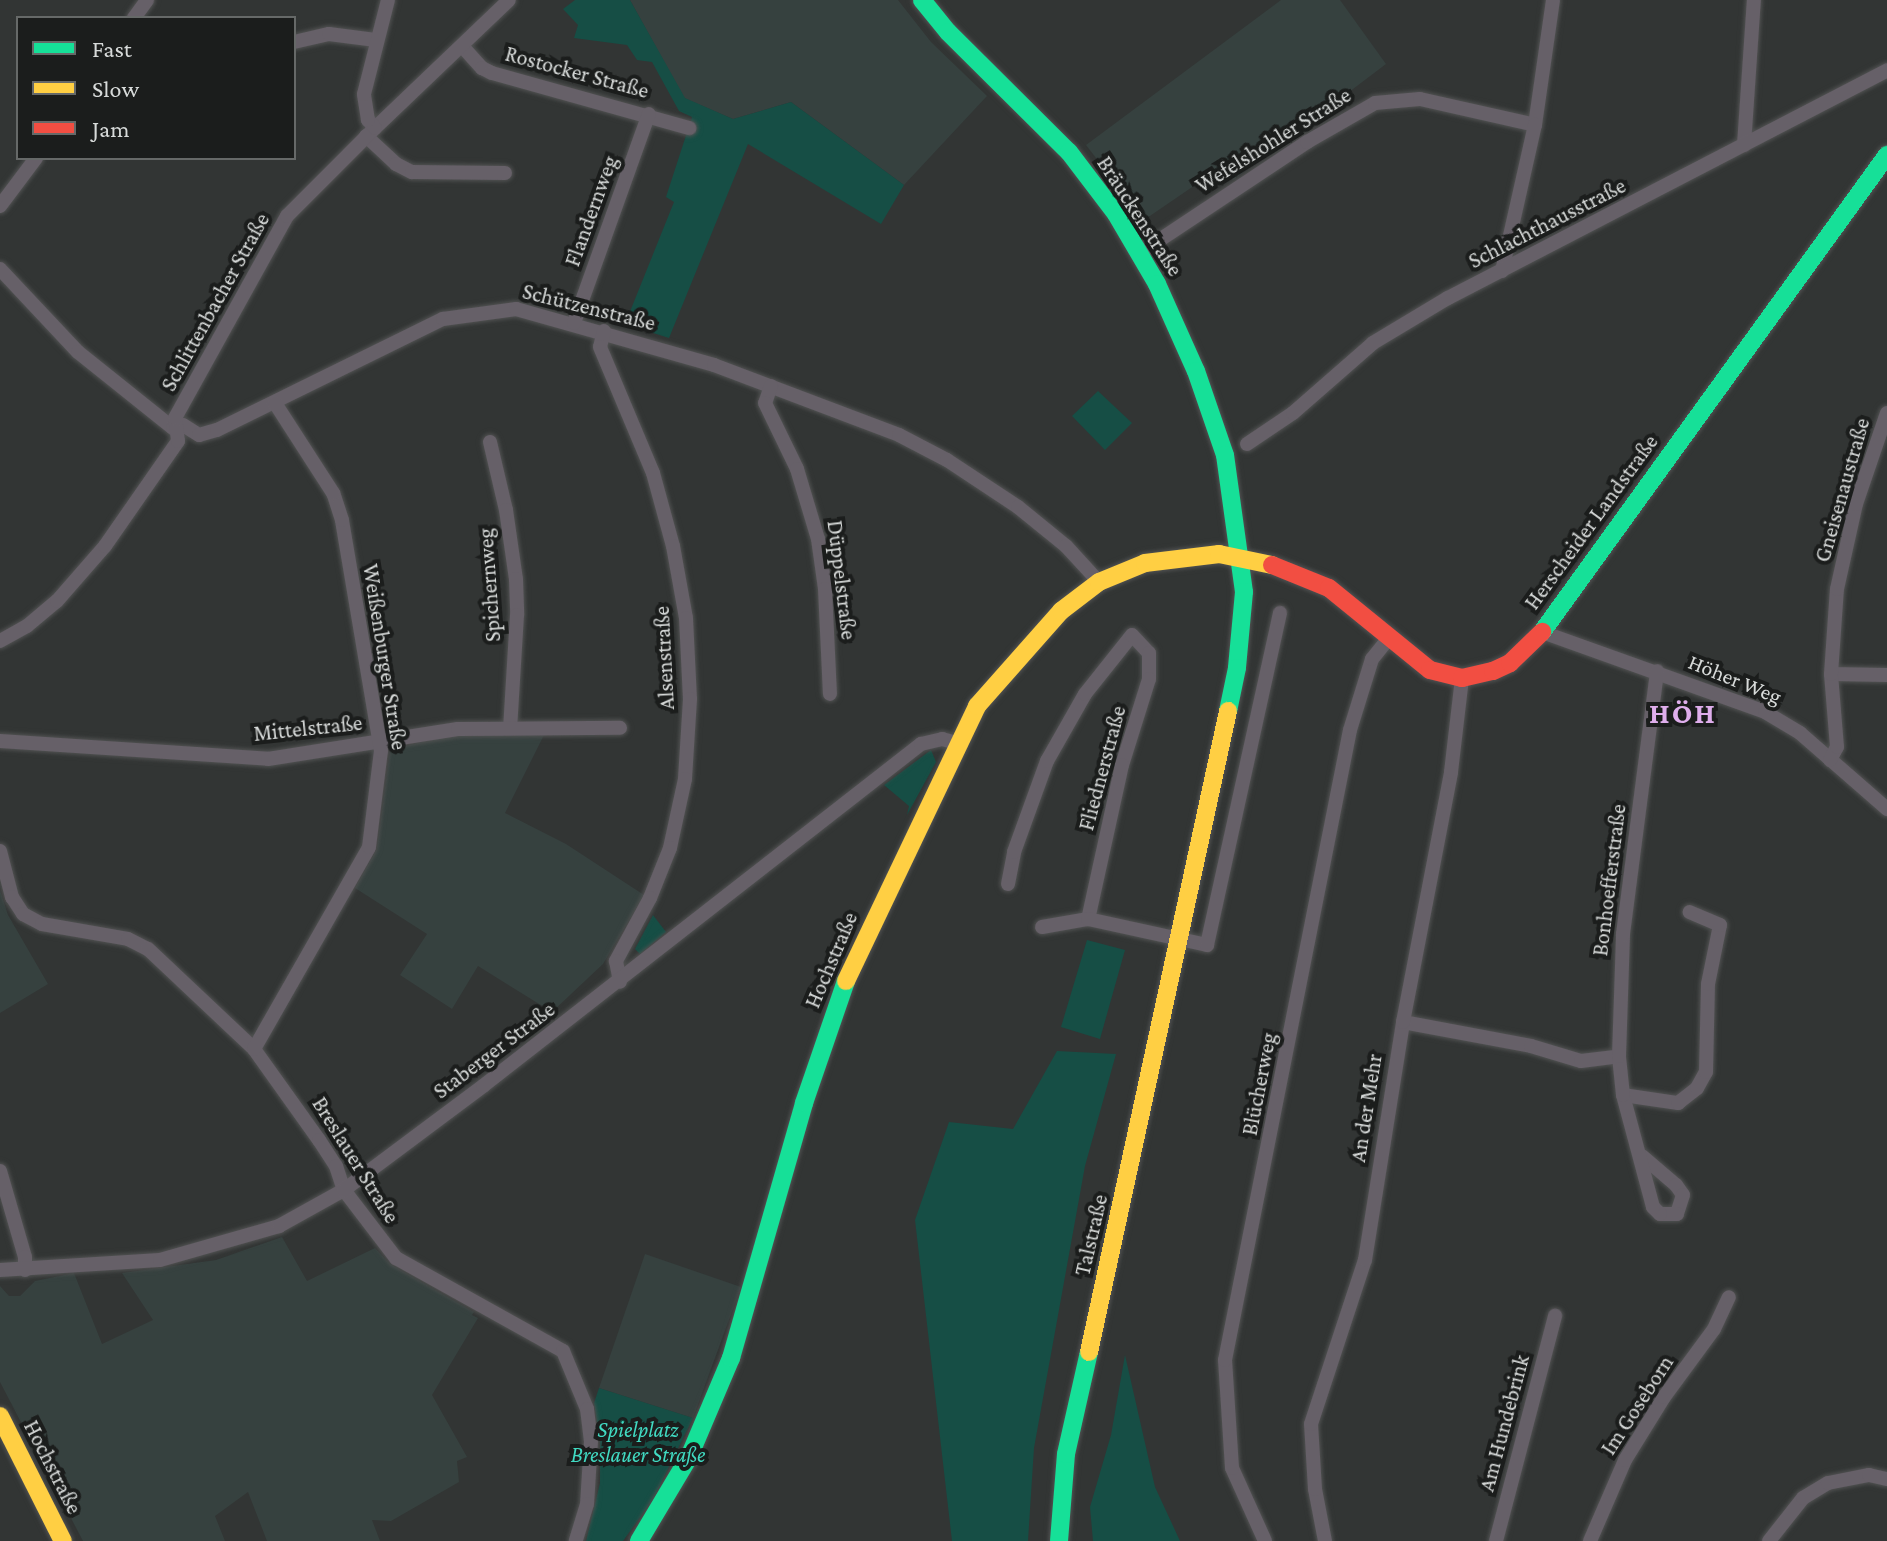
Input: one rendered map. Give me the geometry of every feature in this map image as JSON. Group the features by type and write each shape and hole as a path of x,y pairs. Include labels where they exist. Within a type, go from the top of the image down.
{"main road":[{"name":"Bräuckenstraße","path":"922,0 948,32 1069,152 1140,253 1174,320 1216,427 1229,474 1241,555"},
{"name":"Herscheider Landstraße","path":"1462,678 1493,671 1510,663 1542,632 1887,155"},
{"name":"Hochstraße","path":"639,1541 682,1471 719,1390 831,1020 850,971 977,706 1061,611 1099,582 1145,563 1178,556 1241,555"},
{"path":"1241,555 1286,569 1329,588 1430,670 1462,678"},
{"name":"Talstraße","path":"1059,1541 1066,1454 1181,941 1237,668 1244,610 1241,555"},
{"name":"Hochstraße","path":"0,1416 63,1541"}],"street":[{"path":"388,0 364,94 370,132 396,164 412,172 505,173"},
{"name":"Schlittenbacher Straße","path":"0,641 57,601 97,557 178,441 175,418 287,216 509,0"},
{"path":"1502,271 1535,125 1553,0"},
{"path":"1744,145 1754,0"},
{"path":"296,42 329,34 376,40"},
{"name":"Rostocker Straße","path":"462,46 482,68 492,73 649,114 689,128"},
{"name":"Schlachthausstraße","path":"1247,444 1293,413 1373,343 1502,271 1887,70"},
{"name":"Wefelshohler Straße","path":"1140,253 1307,142 1375,103 1420,99 1535,125"},
{"name":"Flandernweg","path":"574,323 649,114"},
{"path":"0,206 34,160"},
{"path":"0,269 78,352 173,428 177,427"},
{"name":"Schützenstraße","path":"177,427 183,425 199,435 275,403 443,319 516,309 604,331 872,423 947,460 1052,534 1099,582"},
{"name":"Alsenstraße","path":"604,331 600,347 653,473 673,546 686,618 690,699 685,779 670,848 644,911 616,961 620,982"},
{"name":"Düppelstraße","path":"771,386 765,403 797,469 818,539 825,589 830,694"},
{"name":"Weißenburger Straße","path":"254,1049 369,847 380,742 342,520 329,485 275,403"},
{"name":"Gneisenaustraße","path":"1830,760 1837,739 1831,674 1835,604 1845,545 1887,413"},
{"name":"Spichernweg","path":"490,442 506,510 516,579 517,615 510,728"},
{"path":"1042,927 1088,919 1207,945 1280,613"},
{"name":"Höher Weg","path":"1542,632 1765,712 1800,733 1887,809"},
{"name":"Fliednerstraße","path":"1008,884 1017,842 1047,761 1085,694 1132,635 1149,653 1149,679 1122,765 1088,919"},
{"name":"Blücherweg","path":"1265,1541 1232,1468 1225,1360 1350,730 1372,659 1389,638"},
{"name":"Bonhoefferstraße","path":"1642,1156 1623,1095 1619,1056 1623,934 1657,671"},
{"path":"1831,674 1887,675"},
{"name":"An der Mehr","path":"1325,1541 1315,1489 1311,1424 1365,1260 1403,1022 1451,772 1462,678"},
{"name":"Mittelstraße","path":"0,741 268,759 458,729 620,728"},
{"name":"Staberger Straße","path":"0,1270 160,1260 220,1246 279,1226 344,1190 620,982 812,826 921,744 942,739 957,743"},
{"name":"Breslauer Straße","path":"0,851 12,897 23,914 42,924 128,939 148,949 254,1049 336,1166 344,1190 396,1258 437,1284 563,1351 587,1409 591,1441 587,1504 576,1541"},
{"path":"1623,1095 1678,1103 1697,1088 1706,1072 1709,1051 1708,984 1720,925 1690,912"},
{"path":"1403,1022 1531,1046 1581,1061 1619,1056"},
{"path":"0,1171 25,1257 25,1270"},
{"name":"Im Goseborn","path":"1590,1541 1625,1460 1664,1397 1714,1329 1729,1297"},
{"name":"Am Hundebrink","path":"1496,1541 1555,1316"},
{"path":"1769,1541 1803,1498 1828,1483 1869,1475 1887,1479"}],"shaded area":[{"path":"630,0 898,0 931,42 987,96 904,185 791,102 733,119 684,98"},
{"path":"1281,0 1340,0 1386,64 1233,180 1223,166 1144,220 1086,145"},
{"path":"455,734 544,735 505,813 566,844 644,895 603,964 552,1012 478,966 452,1009 400,975 427,934 355,888 377,849 390,750"},
{"path":"0,890 8,915 48,984 0,1013"},
{"path":"282,1237 307,1281 375,1248 390,1264 474,1312 472,1315 478,1318 432,1395 467,1457 457,1461 459,1482 391,1521 372,1520 380,1541 267,1541 248,1492 215,1516 225,1541 83,1541 0,1382 0,1286 9,1296 20,1296 35,1281 74,1273 102,1344 153,1320 122,1273 216,1260"},
{"path":"645,1254 741,1287 693,1418 599,1388"}],"green space":[{"path":"575,0 630,0 685,98 733,119 791,102 904,185 881,224 748,144 669,338 625,324 674,202 666,197 692,117 679,111 652,62 637,60 627,45 574,38 578,25 563,9"},
{"path":"1098,391 1132,423 1105,450 1072,416"},
{"path":"931,750 936,762 907,815 909,806 884,785"},
{"path":"653,915 666,932 640,954 635,949"},
{"path":"1087,940 1125,950 1100,1039 1061,1027"},
{"path":"1057,1051 1116,1054 1085,1166 1034,1448 1028,1541 952,1541 915,1220 949,1122 1013,1129"},
{"path":"1125,1355 1155,1487 1180,1541 1093,1541 1090,1507 1111,1435"},
{"name":"Spielplatz Breslauer Straße","path":"599,1388 693,1418 653,1499 623,1541 586,1541 600,1483 600,1442 594,1403"}],"traffic: fast":[{"path":"922,0 948,32 1069,152 1116,214 1157,284 1196,371 1225,455 1244,592 1237,668 1228,711"},
{"path":"1542,632 1887,155"},
{"path":"639,1541 689,1457 731,1358 804,1103 846,981"},
{"path":"1059,1541 1066,1454 1089,1352"}],"traffic: slow":[{"path":"846,981 977,706 1061,611 1099,582 1145,563 1219,554 1272,565"},
{"path":"1089,1352 1228,711"},
{"path":"0,1416 63,1541"}],"traffic: jam":[{"path":"1272,565 1329,588 1430,670 1462,678 1493,671 1510,663 1542,632"}],"district":[{"name":"HÖH","path":"1683,713"}]}
